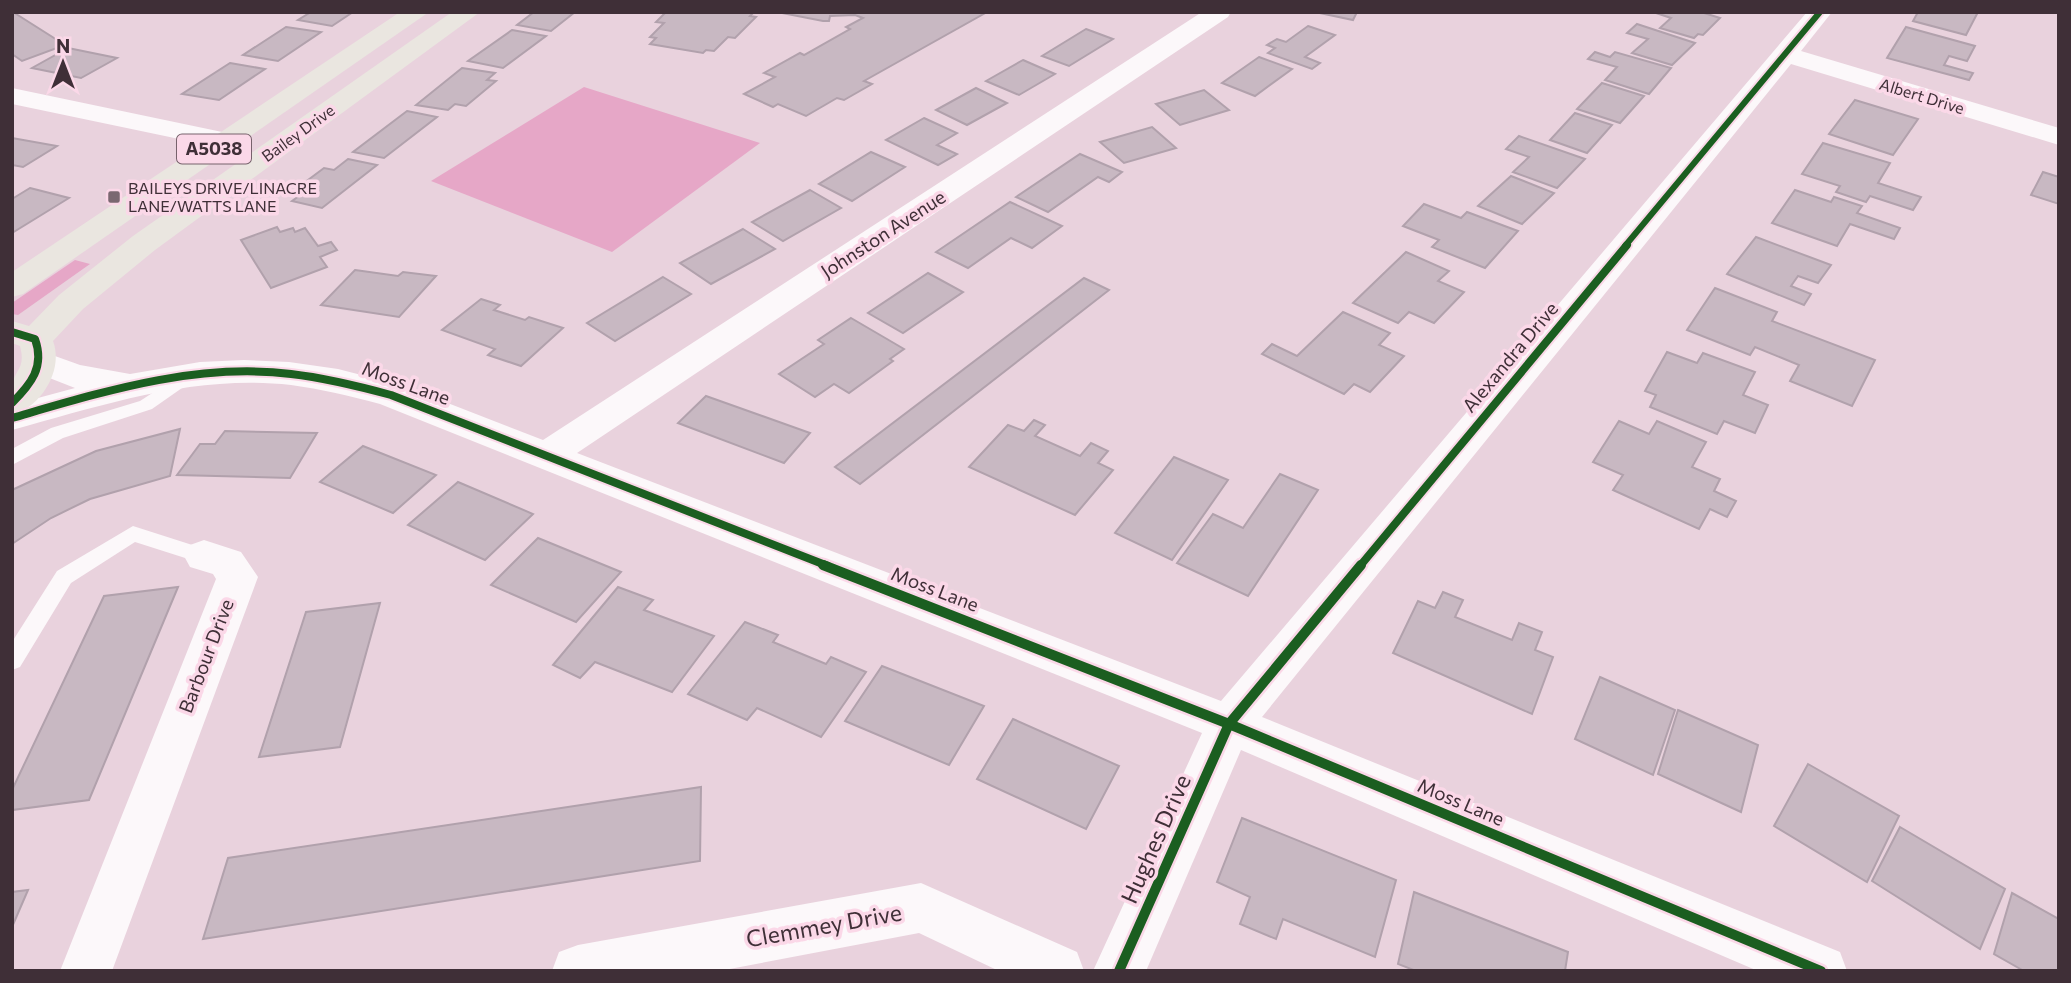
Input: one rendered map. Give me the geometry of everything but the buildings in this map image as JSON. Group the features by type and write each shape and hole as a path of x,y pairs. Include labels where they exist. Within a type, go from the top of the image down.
{"main road":[{"name":"Bailey Drive","path":"12,287 417,12"},
{"name":"Bailey Drive","path":"30,344 71,302 144,243 468,12"},
{"name":"A5038","path":"12,403 30,387 30,344"}],"street":[{"name":"Alexandra Drive","path":"1229,724 1820,12"},
{"name":"Johnston Avenue","path":"547,456 1198,18"},
{"name":"Albert Drive","path":"1784,54 2059,137"},
{"path":"12,96 227,141"},
{"name":"Moss Lane","path":"30,344 73,376 127,385"},
{"name":"Moss Lane","path":"12,418 127,385 192,372 267,370 348,381 391,395 1229,724 1821,971"},
{"name":"Barbour Drive","path":"86,971 236,577 227,564 204,556"},
{"name":"Hughes Drive","path":"1119,971 1229,724"},
{"name":"Clemmey Drive","path":"578,971 921,908 1058,971"}],"lane":[{"path":"12,458 57,433 146,405 192,372"},
{"name":"Barbour Drive","path":"12,661 64,577 133,534 204,556"}],"shaded area":[{"path":"584,87 760,143 612,252 431,181"},
{"path":"75,260 90,264 18,315 12,314 12,303"}],"cycle path":[{"path":"1119,971 1229,724 1820,12"},
{"path":"12,332 35,339 40,358 36,374 12,403"},
{"path":"12,418 156,381 244,371 289,373 338,381 391,395 1229,724 1821,971"}],"place":[{"name":"BAILEYS DRIVE/LINACRE LANE/WATTS LANE","path":"114,197"}]}
